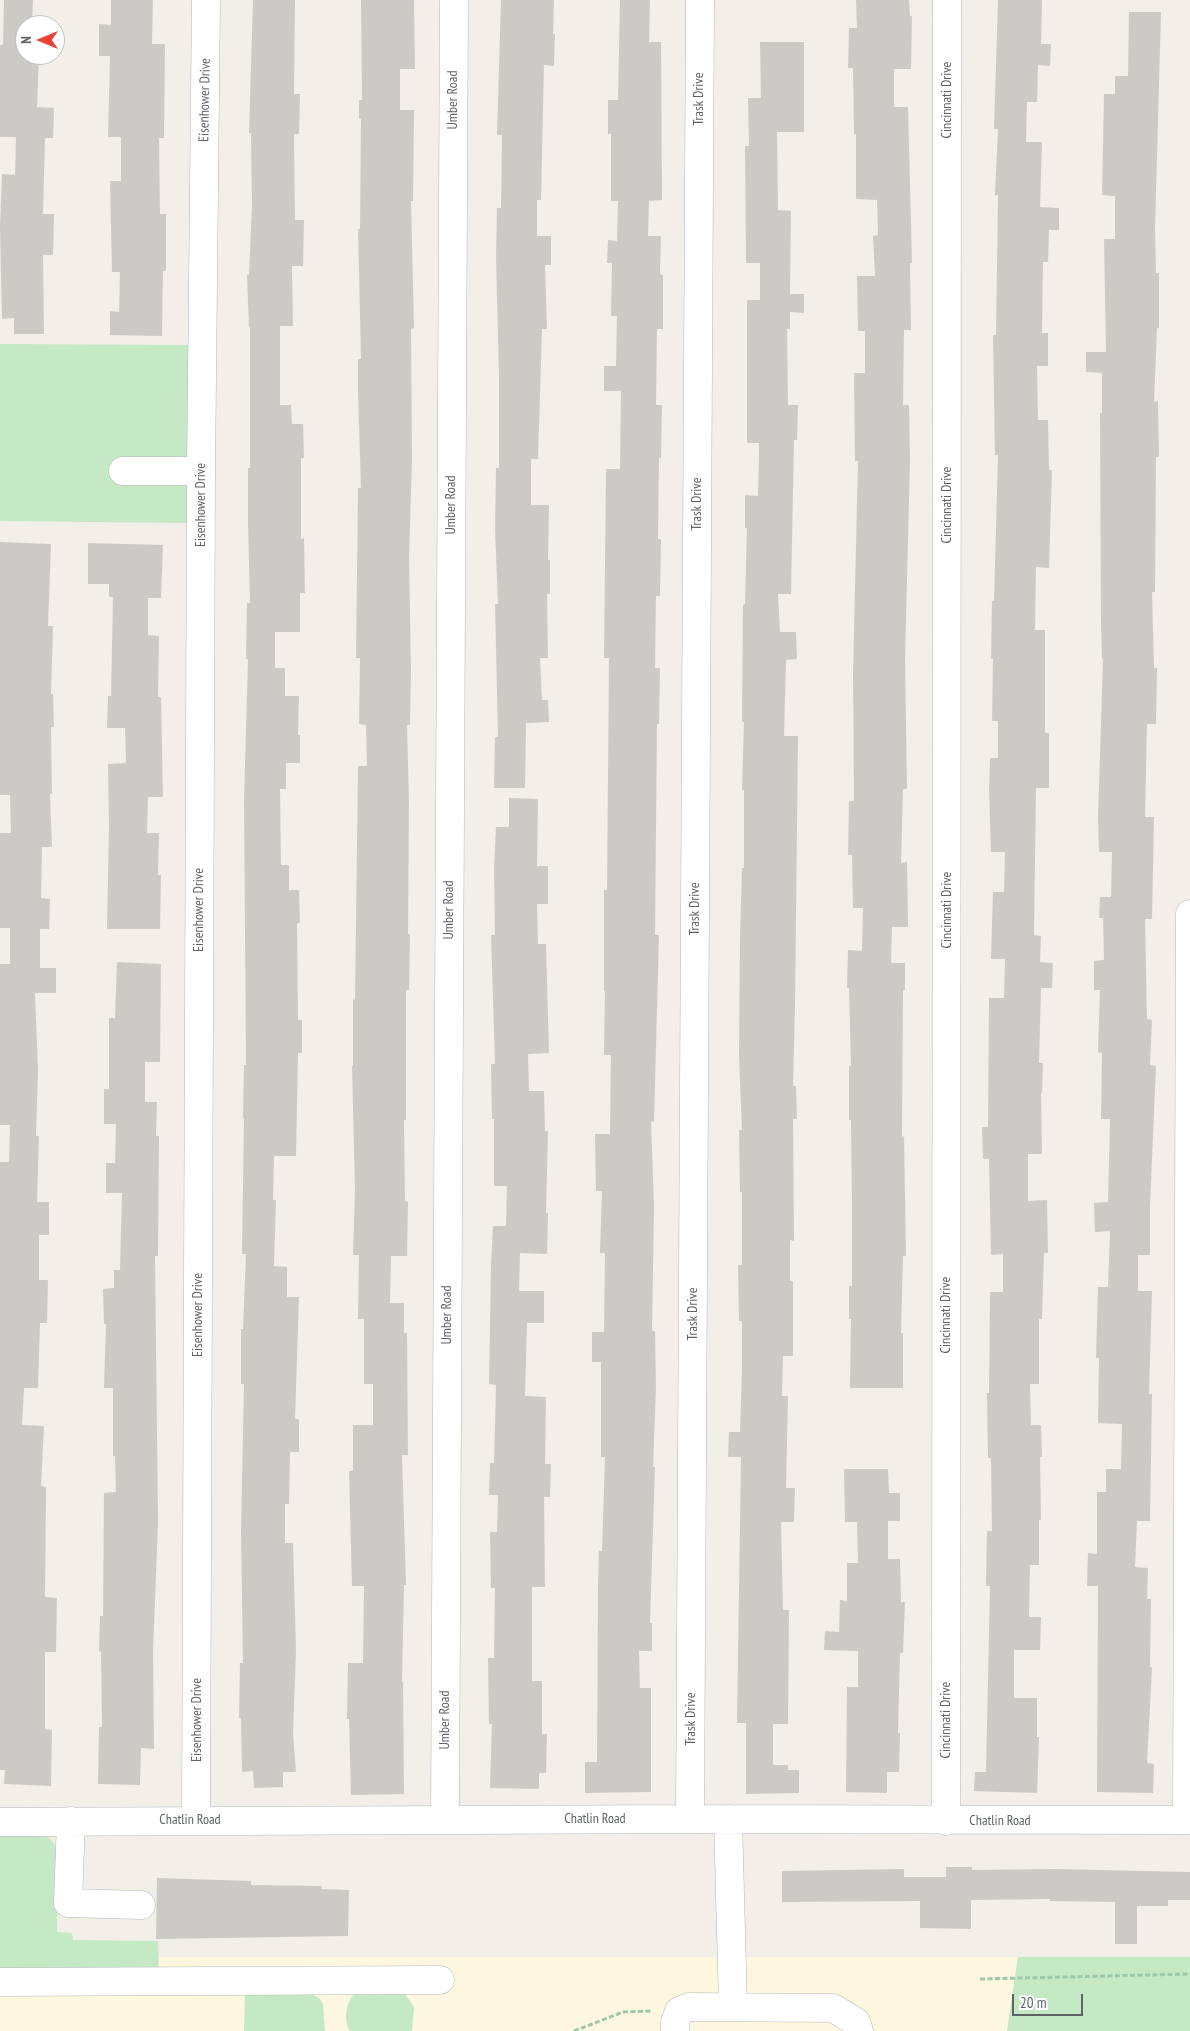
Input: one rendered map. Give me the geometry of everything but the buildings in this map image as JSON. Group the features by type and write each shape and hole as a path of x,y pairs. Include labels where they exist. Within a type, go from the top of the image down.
{"street":[{"name":"Eisenhower Drive","path":"196,1820 201,471 206,0"},
{"name":"Umber Road","path":"445,1820 454,0"},
{"name":"Trask Drive","path":"690,1819 700,0"},
{"name":"Cincinnati Drive","path":"946,1821 947,0"},
{"path":"123,471 201,471"},
{"path":"1189,1820 1190,914"},
{"name":"Chatlin Road","path":"0,1822 690,1819 1189,1820"},
{"path":"728,1819 733,2008"},
{"path":"71,1821 68,1903 141,1905"},
{"path":"0,1982 440,1980"},
{"path":"677,2021 689,2007 833,2008 856,2022 859,2031"}],"path":[{"path":"980,1979 1190,1974"},
{"path":"574,2031 622,2012 677,2021"}],"shaded area":[{"path":"0,1957 1018,1957 1007,2031 0,2031"}],"green space":[{"path":"0,344 192,345 187,523 0,521"},
{"path":"39,1834 47,1836 52,1841 57,1854 57,1932 72,1933 73,1940 158,1941 159,1972 0,1974 0,1835"},
{"path":"1018,1957 1190,1957 1190,2031 1007,2031"},
{"path":"245,1993 311,1993 320,1999 323,2004 325,2031 244,2031"},
{"path":"359,1993 405,1994 414,2007 412,2031 350,2031 346,2017 347,2008 353,1995"}]}
